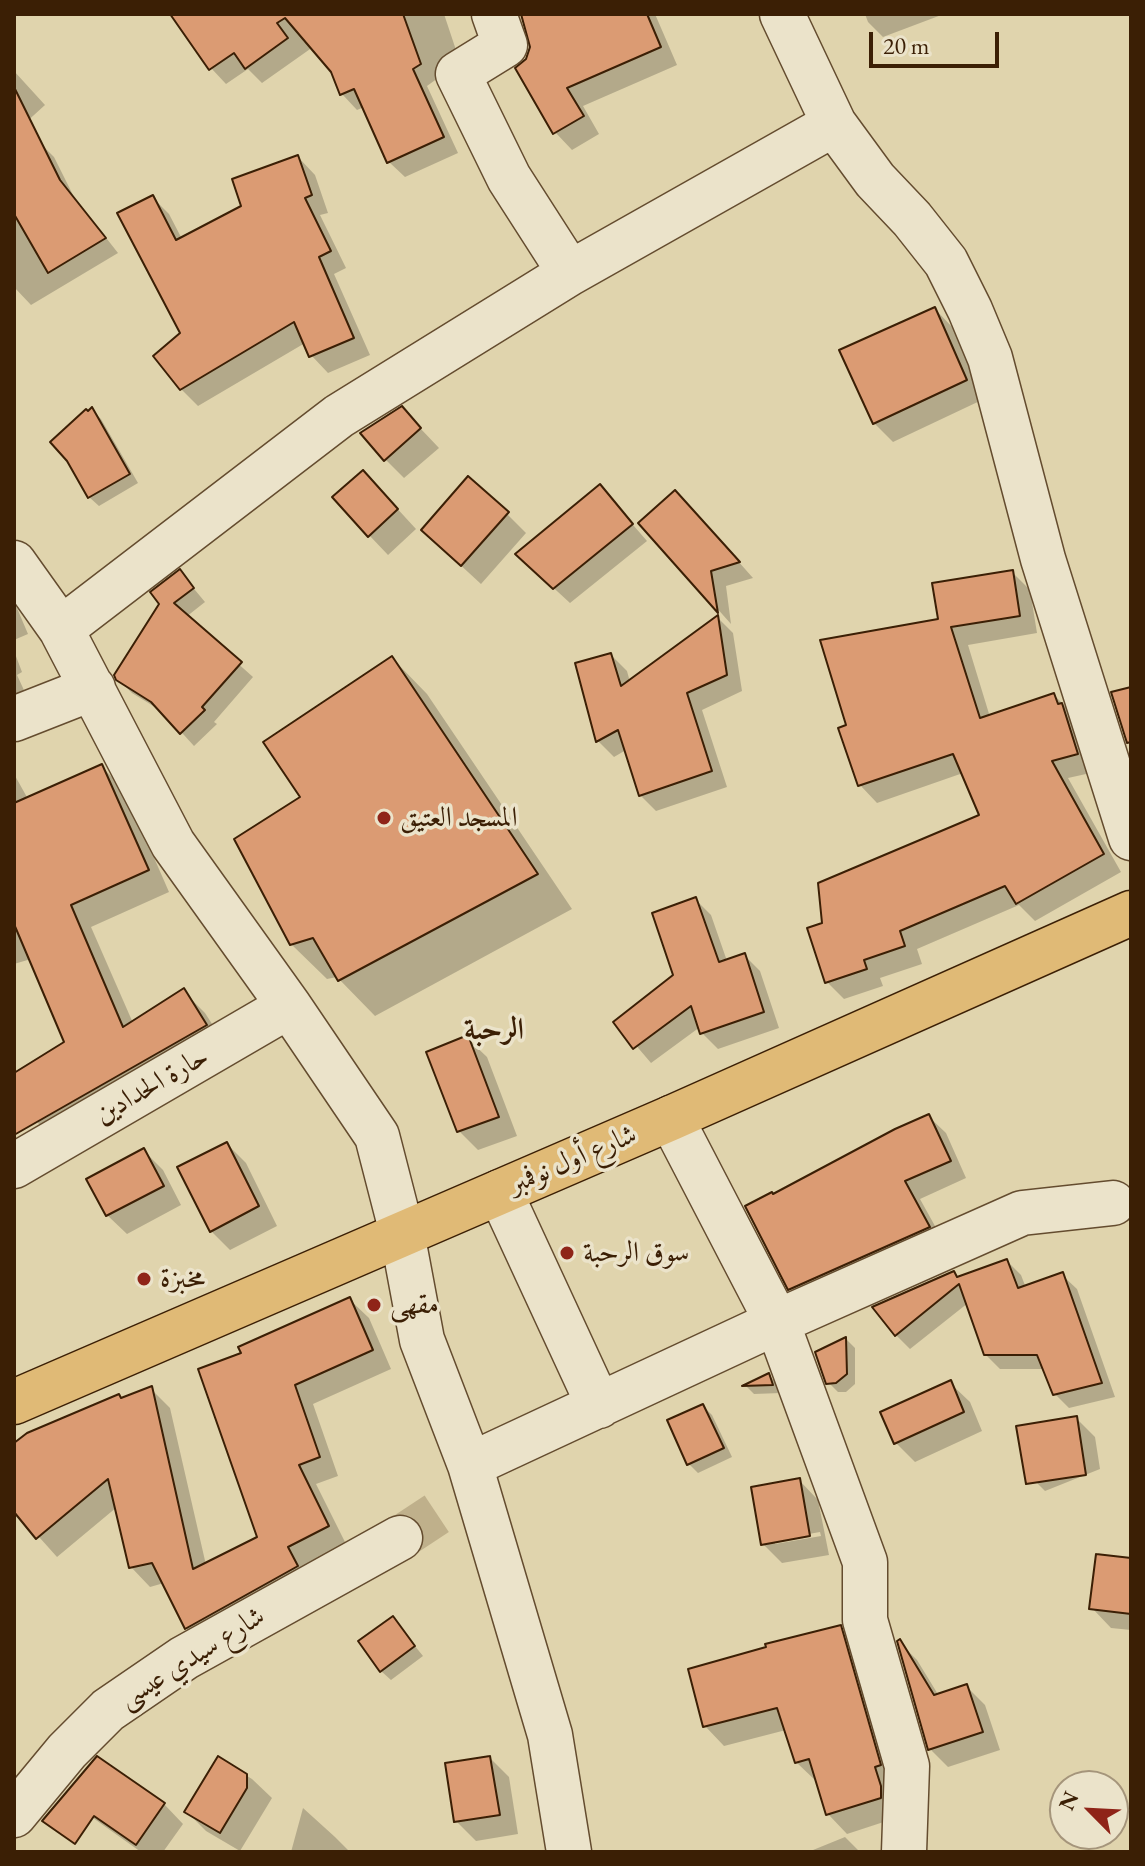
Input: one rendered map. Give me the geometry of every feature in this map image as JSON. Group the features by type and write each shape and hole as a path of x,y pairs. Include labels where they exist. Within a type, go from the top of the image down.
{"main road":[{"name":"شارع أول نوفمبر","path":"14,1402 671,1118 1131,913"}],"street":[{"path":"494,14 505,45 458,74 509,178 570,273"},
{"path":"782,14 834,124 875,180 912,219 946,262 980,334 990,358 1043,559 1131,838"},
{"path":"61,629 339,416 570,273 834,124"},
{"path":"14,563 61,629 173,844 377,1136 402,1233 422,1340 466,1486 550,1735 569,1852"},
{"path":"14,719 93,688"},
{"name":"حارة الحدادين","path":"14,1166 289,1006"},
{"path":"671,1118 777,1322 865,1562 865,1620 907,1766 904,1852"},
{"path":"500,1192 599,1406"},
{"path":"466,1486 599,1406 777,1322 1022,1213 1113,1203"},
{"name":"شارع سيدي عيسى","path":"14,1815 67,1751 108,1710 184,1658 400,1538"}],"building":[{"path":"170,14 403,14 421,64 413,69 444,137 387,163 354,89 340,95 331,72 285,18 277,23 288,38 245,69 234,53 209,70"},
{"path":"521,14 647,14 661,47 567,88 584,116 553,134 515,68 526,59 530,47"},
{"path":"14,87 60,180 106,238 48,273 14,214"},
{"path":"298,155 312,195 305,198 331,251 319,257 354,338 309,357 294,322 180,390 153,356 180,333 117,213 153,195 176,240 241,206 232,179"},
{"path":"935,307 967,380 873,424 839,350"},
{"path":"402,406 421,428 384,461 360,433"},
{"path":"92,407 130,474 88,498 67,461 50,442"},
{"path":"363,470 398,509 368,537 332,497"},
{"path":"468,476 509,512 461,566 421,530"},
{"path":"600,484 633,524 553,589 515,554"},
{"path":"675,490 740,562 711,571 718,613 638,523"},
{"path":"180,569 194,588 174,603 242,662 202,707 205,710 180,734 151,702 116,680 114,675 159,604 150,592"},
{"path":"1013,570 1020,616 951,627 980,718 1054,693 1058,704 1062,703 1078,754 1052,761 1104,854 1016,904 1005,886 900,931 905,946 864,960 867,969 825,983 807,928 822,923 818,883 979,815 953,754 858,786 838,728 846,725 820,640 938,619 932,583"},
{"path":"718,615 727,675 687,693 712,771 639,796 618,730 596,742 575,663 611,653 621,686"},
{"name":"المسجد العتيق","path":"392,656 538,874 338,981 313,938 290,945 234,839 300,797 263,742"},
{"path":"1131,687 1131,742 1127,743 1111,692"},
{"path":"102,764 149,870 71,905 123,1027 184,988 207,1025 14,1135 14,1073 64,1042 14,924 14,803"},
{"path":"696,897 719,962 745,953 764,1012 700,1034 691,1006 633,1049 613,1022 673,975 652,913"},
{"path":"468,1035 499,1117 457,1132 426,1052"},
{"path":"929,1114 951,1161 905,1181 930,1227 788,1290 745,1206"},
{"path":"227,1142 259,1206 210,1232 177,1167"},
{"path":"144,1148 164,1186 106,1216 86,1179"},
{"path":"1007,1259 1018,1288 1063,1272 1102,1383 1053,1395 1037,1355 984,1355 959,1284 895,1336 872,1307 954,1271 957,1277"},
{"path":"350,1297 373,1350 295,1385 320,1457 299,1465 329,1526 288,1547 298,1566 185,1629 152,1563 129,1568 108,1479 36,1539 14,1512 14,1443 27,1433 119,1394 121,1398 152,1386 193,1569 257,1537 198,1369 241,1353 238,1347"},
{"path":"846,1337 847,1374 836,1383 826,1384 815,1352"},
{"path":"769,1373 773,1385 742,1386"},
{"path":"951,1380 964,1412 894,1444 880,1412"},
{"path":"703,1404 724,1448 687,1465 667,1420"},
{"path":"1077,1416 1086,1475 1026,1484 1016,1426"},
{"path":"800,1478 810,1536 761,1545 751,1487"},
{"path":"1096,1554 1131,1558 1131,1614 1089,1609"},
{"path":"393,1616 415,1646 380,1672 358,1641"},
{"path":"841,1625 881,1765 875,1767 881,1798 826,1815 809,1759 795,1763 777,1708 703,1727 688,1669 766,1647 765,1644"},
{"path":"900,1639 934,1695 967,1684 983,1732 928,1750 897,1641"},
{"path":"97,1756 165,1803 136,1845 94,1816 75,1844 42,1821"},
{"path":"218,1756 247,1774 247,1788 220,1833 184,1812"},
{"path":"490,1756 500,1815 454,1822 445,1763"}],"tunnel":[{"path":"400,1538 450,1505"}],"place":[{"name":"المسجد العتيق","path":"384,818"},
{"name":"سوق الرحبة","path":"567,1253"},
{"name":"مخبزة","path":"144,1279"},
{"name":"مقهى","path":"374,1305"}],"district":[{"name":"الرحبة","path":"494,1031"}]}
